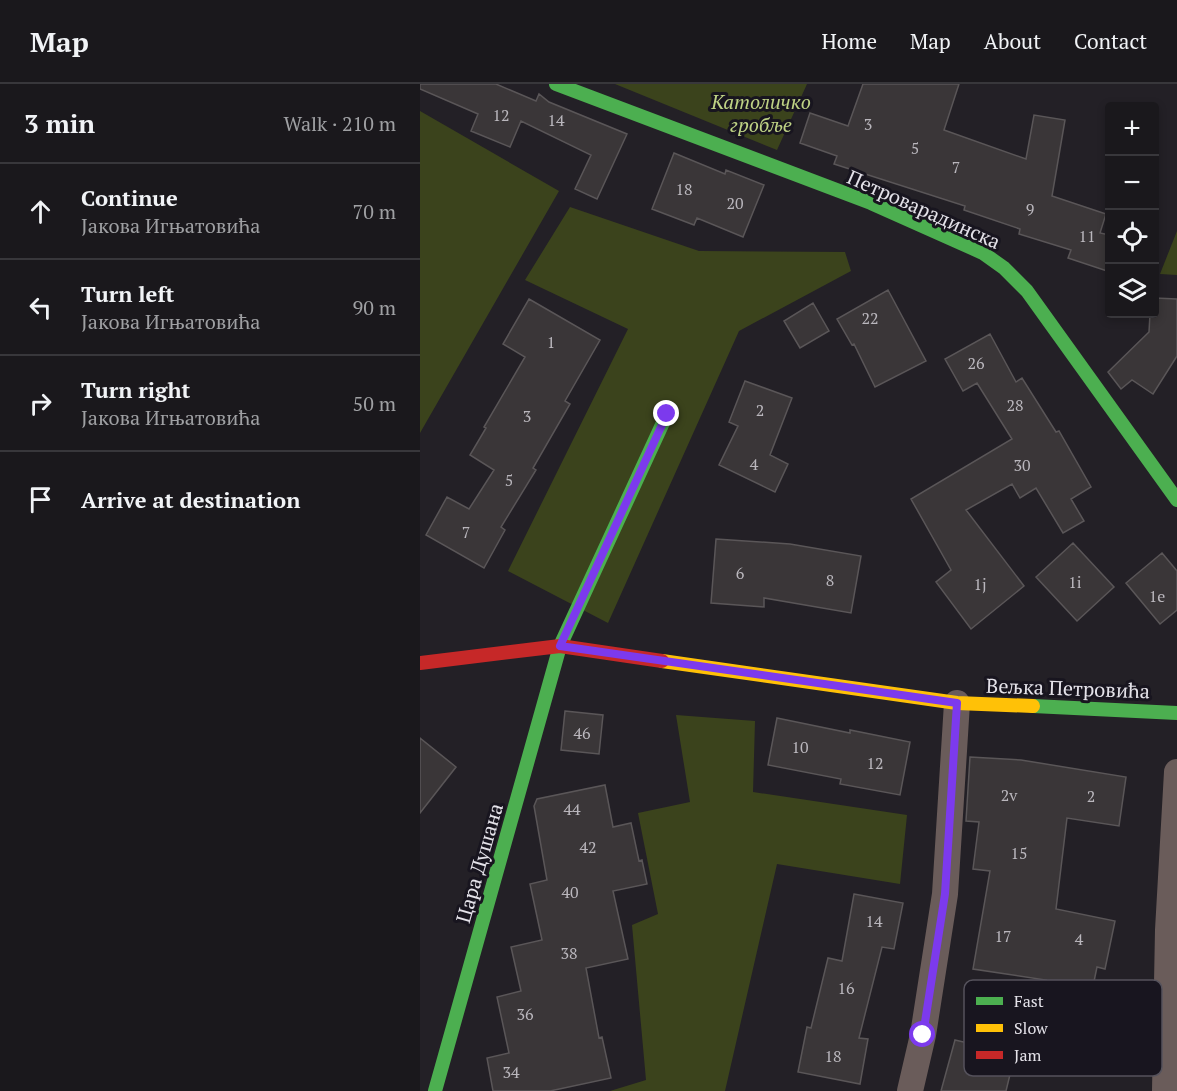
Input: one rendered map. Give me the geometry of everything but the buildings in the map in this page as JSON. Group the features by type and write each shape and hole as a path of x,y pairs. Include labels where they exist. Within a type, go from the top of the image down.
{"street":[{"name":"Петроварадинска","path":"556,84 871,202 983,253 1004,268 1027,291 1177,500"},
{"name":"Цара Душана","path":"435,1091 560,646 667,414"},
{"name":"Вељка Петровића","path":"420,663 560,646 957,703 1177,712"},
{"path":"910,1091 923,1035 945,894 957,703"},
{"path":"1165,1091 1168,930 1177,772"}],"green space":[{"name":"Католичко гробље","path":"615,84 807,84 777,150"},
{"path":"420,111 559,191 420,433"},
{"path":"570,207 699,251 845,252 851,271 739,331 608,623 508,571 628,329 525,280"},
{"path":"1177,231 1177,275 1160,274"},
{"path":"676,715 755,721 753,792 907,815 900,884 777,864 725,1091 610,1091 646,1080 632,925 658,914 638,813 690,802"}],"traffic: fast":[{"path":"556,84 871,203 983,253 1004,268 1027,291 1177,500"},
{"path":"435,1091 560,646 667,414"},
{"path":"1033,706 1177,713"}],"traffic: slow":[{"path":"662,661 957,703 1033,706"}],"traffic: jam":[{"path":"420,663 560,646 662,661"}],"route":[{"path":"667,414 560,646 957,703 945,894 923,1035"}]}
